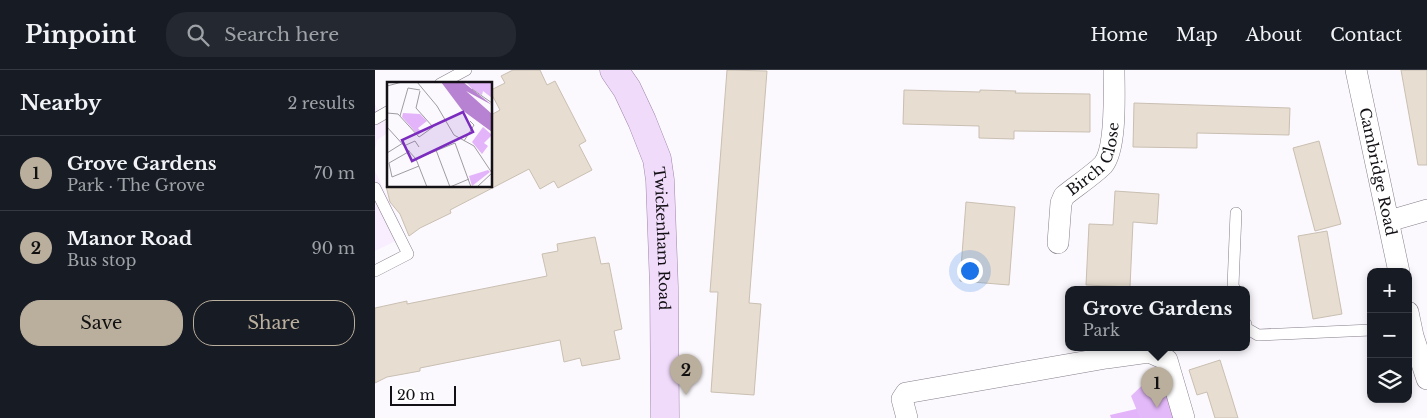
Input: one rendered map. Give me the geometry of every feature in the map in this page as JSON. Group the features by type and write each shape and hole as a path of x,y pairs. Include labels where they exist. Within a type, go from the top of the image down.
{"main road":[{"name":"Twickenham Road","path":"613,70 627,90 657,159 660,180 664,287 665,418"}],"street":[{"name":"Birch Close","path":"1058,243 1061,202 1064,196 1103,164 1110,150 1115,112 1114,70"},
{"name":"Cambridge Road","path":"1356,70 1398,268"},
{"path":"1389,221 1427,210"},
{"path":"1412,331 1427,379"},
{"path":"907,418 902,399 906,393 1149,352 1167,360 1184,418"}],"lane":[{"path":"444,82 466,70"},
{"path":"375,188 408,254 375,271"},
{"path":"1233,286 1236,213"},
{"path":"1250,330 1258,335 1367,330"}],"shaded area":[{"path":"375,104 387,126 387,133 377,140 375,150"},
{"path":"375,171 406,236 375,251"},
{"path":"1156,372 1181,383 1190,418 1140,418 1131,396"},
{"path":"1171,401 1176,418 1111,418 1110,415"}],"building":[{"path":"513,70 540,70 547,85 555,81 586,141 579,145 592,170 558,188 554,181 540,189 529,169 493,188 493,114 500,110 493,97 493,89 505,83 501,76"},
{"path":"727,70 767,71 749,303 761,304 754,395 711,392 718,292 710,292"},
{"path":"1401,70 1427,70 1427,165 1418,165"},
{"path":"904,90 980,92 980,90 1016,91 1015,93 1090,94 1090,132 1014,131 1014,139 979,138 979,126 903,124"},
{"path":"1134,103 1290,108 1289,135 1197,133 1197,148 1133,147"},
{"path":"1319,141 1341,224 1315,231 1293,148"},
{"path":"386,186 387,188 492,188 450,210 451,213 420,228 409,236 400,214 390,202"},
{"path":"1115,191 1159,194 1157,224 1133,222 1130,286 1086,285 1089,224 1113,225"},
{"path":"966,202 1015,207 1009,285 960,281"},
{"path":"1327,231 1342,314 1313,319 1298,236"},
{"path":"595,237 601,264 609,263 622,329 614,331 620,359 582,366 580,358 564,362 560,340 420,368 420,371 387,377 375,383 375,308 407,301 407,304 547,276 542,254 558,251 557,244"},
{"path":"1220,360 1238,418 1215,418 1207,392 1197,395 1189,370"}],"place":[{"name":"Manor Road","path":"686,395"},
{"name":"Grove Gardens","path":"1157,408"}]}
